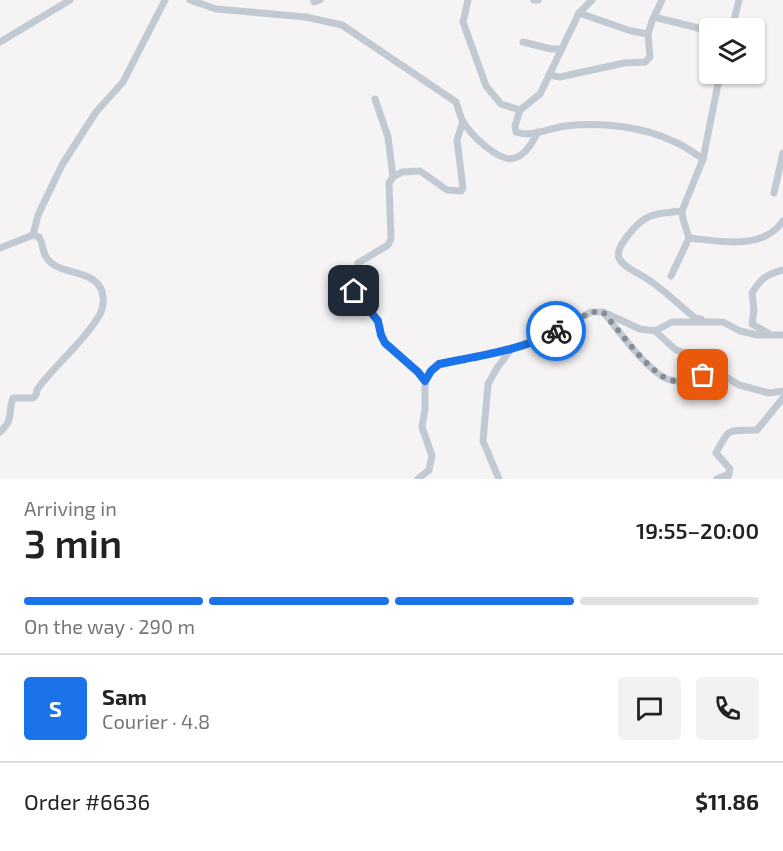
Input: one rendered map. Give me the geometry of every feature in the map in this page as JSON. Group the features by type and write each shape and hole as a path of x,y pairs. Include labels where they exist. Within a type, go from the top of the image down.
{"street":[{"path":"0,42 70,0"},
{"path":"33,236 38,215 62,165 96,112 123,82 165,0"},
{"path":"190,0 216,9 306,17 342,25 456,102 463,121 483,144 504,158 516,159 526,151 538,132"},
{"path":"468,0 463,22 486,86 501,104 520,110"},
{"path":"592,0 579,13 540,94 520,110 516,132 531,135 565,126 607,125 649,132 676,142 703,159"},
{"path":"549,75 560,77 624,63 645,62 650,57 648,34 662,0"},
{"path":"735,18 740,0"},
{"path":"579,13 631,31 648,34"},
{"path":"654,17 699,28"},
{"path":"523,42 550,49 562,48"},
{"path":"671,276 689,238 682,219 682,211 703,159 718,84"},
{"path":"375,99 388,137 393,177"},
{"path":"358,263 388,245 392,239 388,183 393,177 402,172 420,171 447,190 461,191 462,170 457,140 463,121"},
{"path":"774,193 783,153"},
{"path":"682,211 650,215 640,221 618,252 619,259 695,318 712,322"},
{"path":"689,238 724,242 754,241 776,231 783,221"},
{"path":"0,248 33,236 39,237 43,243 44,254 59,268 73,270 96,282 104,298 102,310 94,323 42,383 36,395 33,398 13,398 12,417 0,432"},
{"path":"780,335 752,324 754,309 752,293 762,278 783,270"},
{"path":"354,291 378,321 385,343 425,381"},
{"path":"418,479 429,470 432,456 422,427 425,409 425,381 431,371 439,364 540,340 591,312 603,312 640,329 655,331 676,350 717,370 729,380 756,391 769,393 783,391"},
{"path":"603,312 633,349 669,380 689,380 717,370"},
{"path":"655,331 672,322 723,322 740,331 758,335 780,335"},
{"path":"499,479 483,441 486,407 489,384 497,368 512,348"},
{"path":"717,479 728,477 728,464 716,453 727,433 732,430 757,430 783,398"}],"way so far":[{"path":"556,331 591,312 603,312 633,349 669,380 689,380 703,375"}],"route":[{"path":"354,291 378,321 385,343 425,381 439,364 512,348 540,340 556,331"}]}
